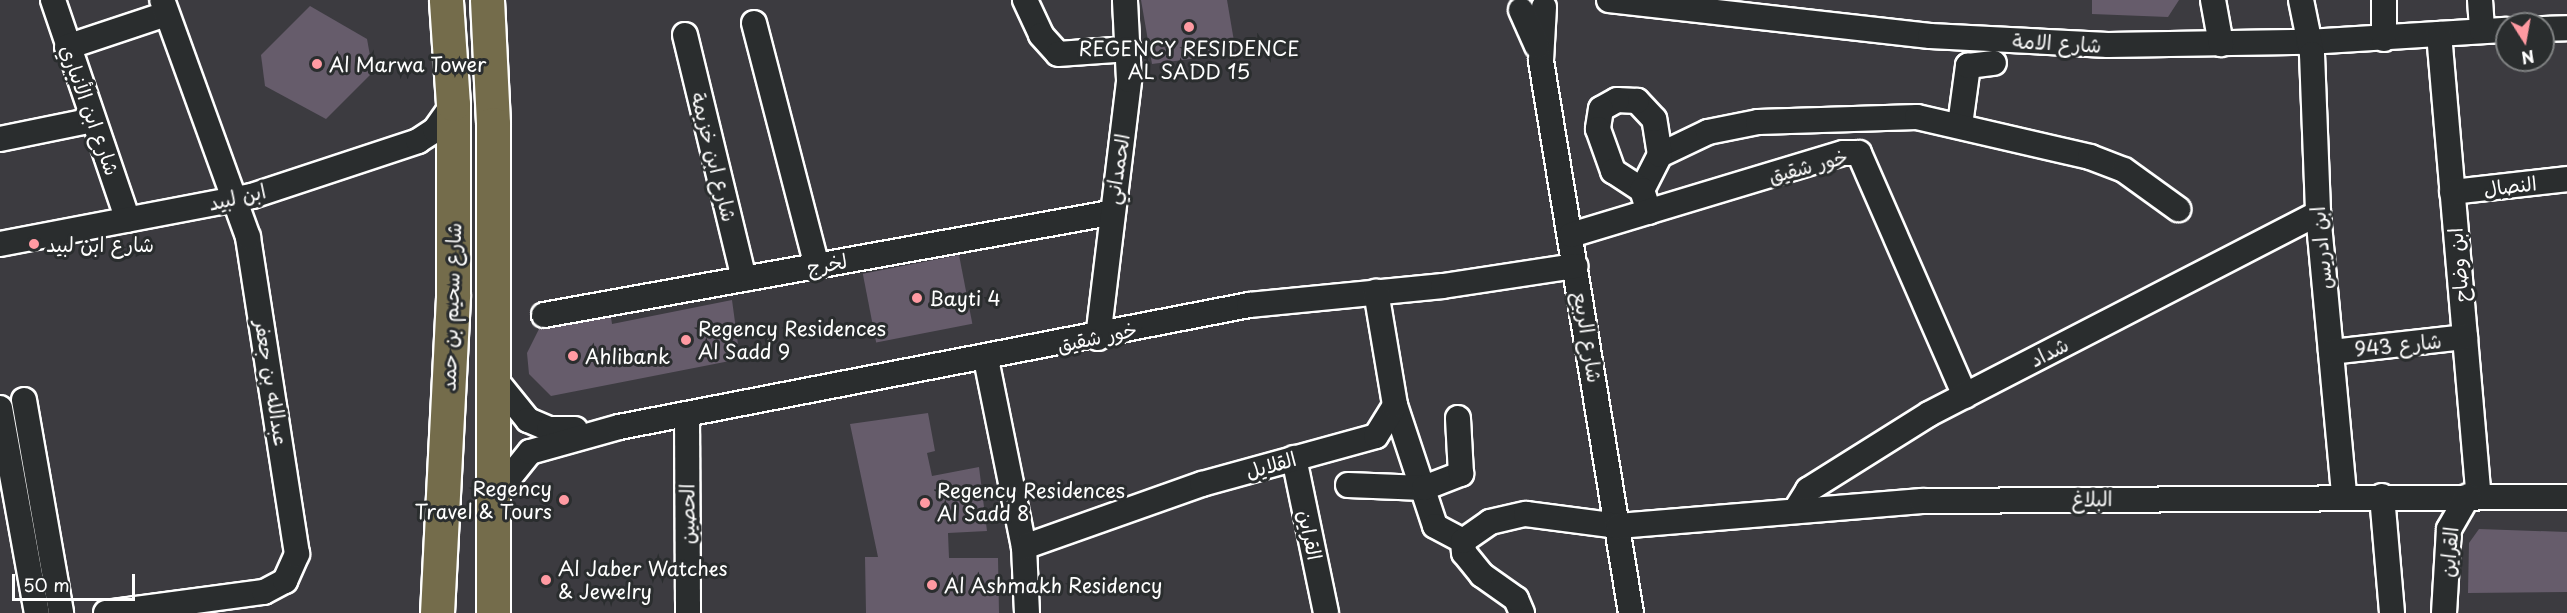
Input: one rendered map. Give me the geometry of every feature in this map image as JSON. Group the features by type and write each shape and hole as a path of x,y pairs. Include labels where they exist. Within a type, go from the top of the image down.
{"highway":[{"name":"شارع سحيم بن حمد","path":"436,613 453,294 453,104 446,0"},
{"name":"شارع سحيم بن حمد","path":"491,5 493,613"}],"street":[{"name":"شارع ابن الأنباري","path":"52,0 128,220"},
{"path":"1025,0 1041,35 1058,54 1129,49"},
{"name":"الحمداني","path":"1098,338 1110,213 1126,113 1129,49 1125,0"},
{"name":"شارع الامة","path":"1609,0 1793,10 1954,37 2221,44 2384,39 2495,30"},
{"path":"2213,0 2221,44"},
{"name":"ابن ادريس","path":"2301,0 2308,42 2318,213 2344,495"},
{"path":"2384,0 2384,39"},
{"path":"2480,0 2482,31"},
{"name":"شارع الربيع","path":"1531,3 1571,235 1631,613"},
{"name":"عبدالله بن جعفر","path":"67,47 164,7 236,199 255,273 297,554 291,573 279,586 235,604 106,613"},
{"path":"754,23 817,266"},
{"name":"ابن وضاح","path":"2439,34 2465,338 2473,496"},
{"name":"شارع ابن خزيمة","path":"685,35 744,279"},
{"path":"1960,125 1968,66 1994,63"},
{"path":"1617,100 1647,106 1660,155 1645,201 1612,171 1598,129 1601,109 1617,100"},
{"name":"ابن لبيد","path":"0,244 236,199 418,141 442,122 453,104"},
{"path":"1660,155 1708,132 1758,122 1874,116 1960,125 2124,170 2178,209"},
{"path":"0,139 93,120"},
{"name":"خور شقيق","path":"1571,235 1645,201 1843,153 1859,153 1965,396"},
{"name":"النصال","path":"2452,192 2567,179"},
{"name":"لخرج","path":"544,315 1110,213"},
{"name":"شداد","path":"1795,511 1808,490 1965,396 2318,213"},
{"name":"خور شقيق","path":"494,498 530,452 619,427 1098,338 1249,305 1376,292 1576,266"},
{"path":"1376,292 1395,405 1435,526 1463,541 1464,553 1482,575 1515,599 1522,613"},
{"name":"شارع 943","path":"2331,352 2465,338"},
{"path":"986,359 1024,547 1027,613"},
{"name":"خور شقيق","path":"494,378 512,405 538,426 619,427"},
{"path":"24,400 61,613"},
{"name":"القلايل","path":"1024,547 1294,458 1376,436 1395,405"},
{"path":"0,408 4,456 37,613"},
{"name":"الحصين","path":"687,415 688,613"},
{"path":"1348,485 1424,488 1461,474 1458,418"},
{"name":"القراين","path":"1294,458 1326,613"},
{"name":"البلاغ","path":"1463,541 1482,526 1526,514 1618,526 1922,501 2344,495 2567,497"},
{"path":"2382,496 2392,613"},
{"name":"القراين","path":"2444,613 2449,529 2473,496"}],"building":[{"name":"REGENCY RESIDENCE AL SADD 15","path":"1141,0 1227,0 1236,53 1152,64"},
{"path":"2092,0 2179,0 2168,17 2092,14"},
{"name":"Al Marwa Tower","path":"310,6 367,39 373,72 326,119 265,86 261,55"},
{"name":"Bayti 4","path":"959,255 972,324 876,342 863,274"},
{"path":"732,300 740,359 551,396 529,374 527,353 539,329 611,317 612,324"},
{"path":"928,413 935,451 927,453 932,476 979,467 987,531 948,533 949,558 998,558 999,613 866,613 865,557 878,557 850,424"},
{"path":"2479,529 2567,532 2567,592 2468,593 2469,543"}],"place":[{"name":"REGENCY RESIDENCE AL SADD 15","path":"1189,27"},
{"name":"Al Marwa Tower","path":"317,64"},
{"name":"شارع ابن لبيد","path":"34,244"},
{"name":"Bayti 4","path":"917,298"},
{"name":"Regency Residences Al Sadd 9","path":"686,340"},
{"name":"Ahlibank","path":"573,356"},
{"name":"Regency Travel & Tours","path":"564,500"},
{"name":"Regency Residences Al Sadd 8","path":"925,503"},
{"name":"Al Jaber Watches & Jewelry","path":"546,580"},
{"name":"Al Ashmakh Residency","path":"932,585"}]}
